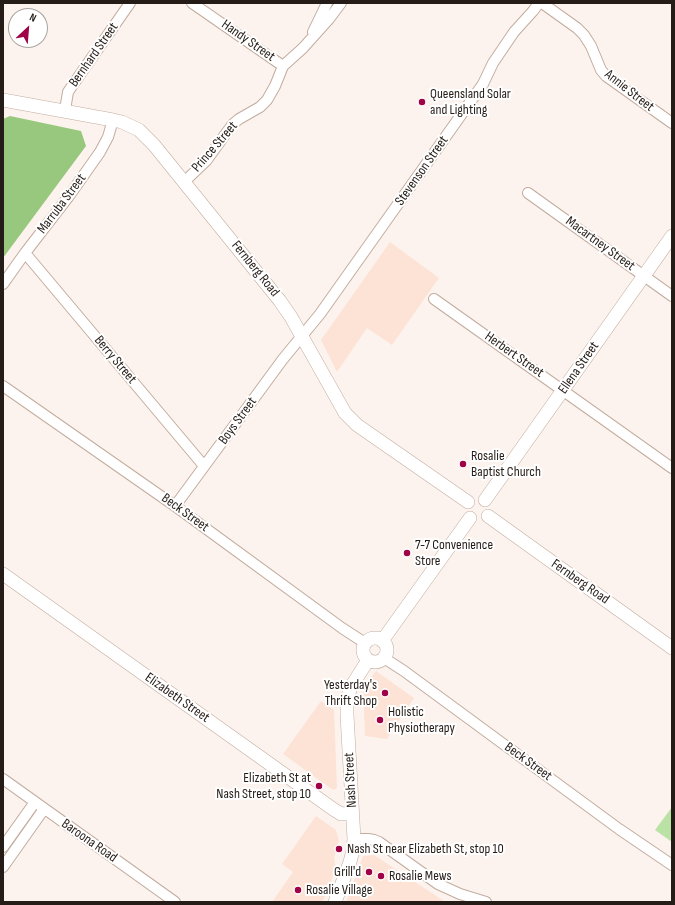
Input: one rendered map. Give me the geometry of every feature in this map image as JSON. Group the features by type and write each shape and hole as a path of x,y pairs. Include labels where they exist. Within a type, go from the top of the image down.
{"street":[{"name":"Bernhard Street","path":"65,110 68,92 130,3"},
{"name":"Handy Street","path":"192,3 283,66"},
{"name":"Prince Street","path":"307,43 327,3"},
{"name":"Prince Street","path":"184,182 206,161 233,124 260,107 267,100 275,86 283,66 307,43 329,19 341,3"},
{"name":"Annie Street","path":"540,3 580,31 587,39 601,70 608,77 672,123"},
{"name":"Stevenson Street","path":"302,337 320,314 483,84 493,63 514,32 540,3"},
{"name":"Fernberg Road","path":"3,100 65,110 113,120 122,122 139,130 154,145 280,301 291,317 345,413 357,425 468,502"},
{"name":"Marruba Street","path":"3,284 100,152 108,137 113,120"},
{"name":"Macartney Street","path":"528,193 672,296"},
{"name":"Ellena Street","path":"485,500 672,236"},
{"name":"Berry Street","path":"25,253 204,466"},
{"name":"Herbert Street","path":"434,299 672,468"},
{"name":"Boys Street","path":"175,506 283,359 302,337"},
{"name":"Beck Street","path":"3,386 175,506 342,628 365,642"},
{"path":"474,497 485,500 490,506 488,516 481,521 473,520 467,516 465,509 468,502 474,497"},
{"name":"Fernberg Road","path":"488,516 672,648"},
{"path":"382,641 470,518"},
{"name":"Elizabeth Street","path":"3,574 333,809 341,814 353,813"},
{"path":"375,638 382,641 385,644 387,651 384,658 378,662 371,662 368,660 362,650 365,642 375,638"},
{"name":"Beck Street","path":"384,658 404,671 619,829 672,865"},
{"name":"Nash Street","path":"335,902 350,862 354,839 347,706 348,696 351,687 368,660"},
{"name":"Baroona Road","path":"3,779 161,898 175,902"},
{"path":"3,847 35,802"},
{"path":"3,867 44,809"},
{"path":"354,839 368,839 379,842 438,884 460,894 486,902"}],"shaded area":[{"path":"390,242 439,278 392,345 367,328 337,372 321,340"},
{"path":"376,671 414,698 387,739 365,736 363,687"},
{"path":"321,701 334,710 337,788 333,790 283,754"},
{"path":"316,816 336,830 339,841 334,858 336,868 326,895 322,902 272,902 293,872 282,864"},
{"path":"374,855 446,902 346,902 363,856"}],"green space":[{"path":"10,116 81,131 86,146 3,258 3,119"},
{"path":"672,807 672,842 655,830"}],"place":[{"name":"Queensland Solar and Lighting","path":"422,102"},
{"name":"Rosalie Baptist Church","path":"463,464"},
{"name":"7-7 Convenience Store","path":"407,553"},
{"name":"Yesterday's Thrift Shop","path":"385,693"},
{"name":"Holistic Physiotherapy","path":"380,720"},
{"name":"Elizabeth St at Nash Street, stop 10","path":"319,786"},
{"name":"Nash St near Elizabeth St, stop 10","path":"339,849"},
{"name":"Grill'd","path":"369,872"},
{"name":"Rosalie Mews","path":"381,876"},
{"name":"Rosalie Village","path":"298,890"}]}
